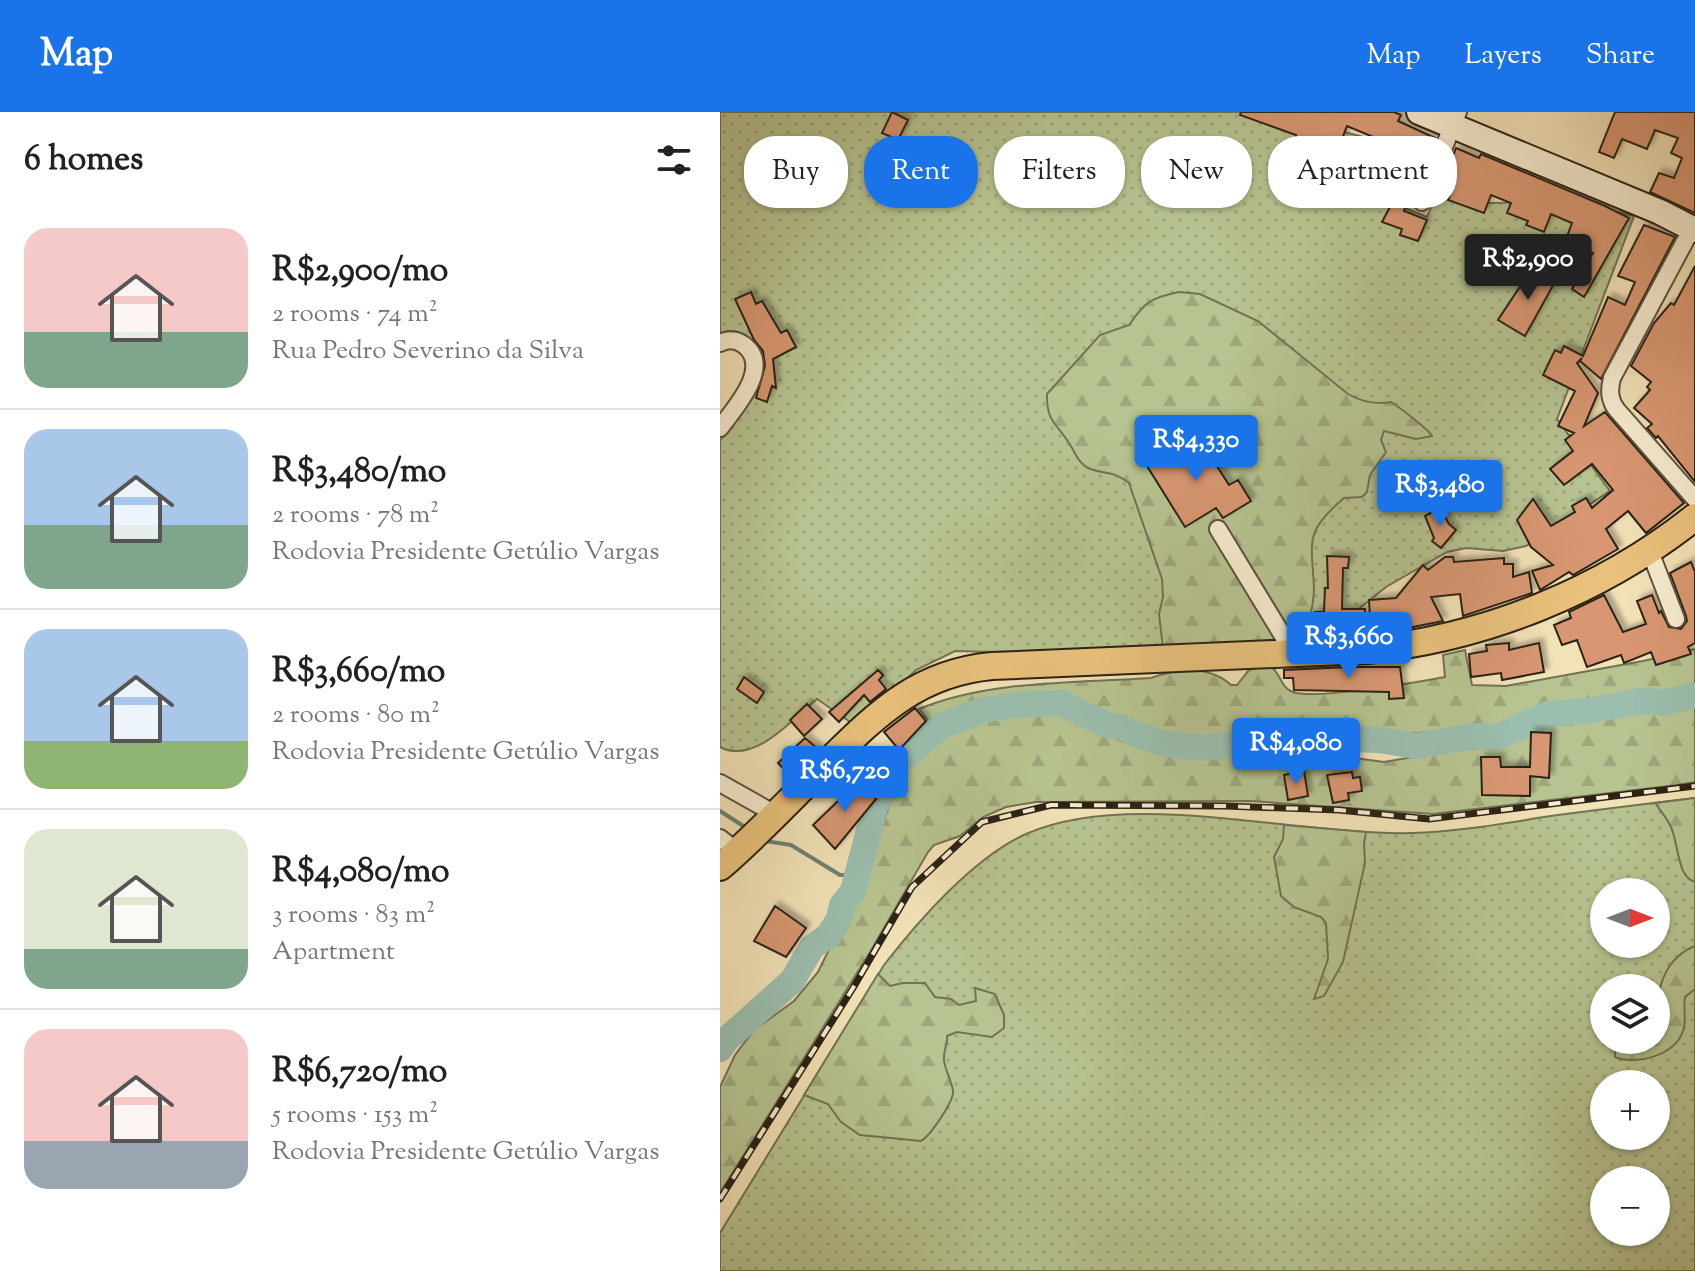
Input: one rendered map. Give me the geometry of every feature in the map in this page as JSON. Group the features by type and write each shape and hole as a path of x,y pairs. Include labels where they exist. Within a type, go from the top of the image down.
{"main road":[{"path":"730,851 774,816 873,718 904,695 947,673 992,666 1294,654 1408,646 1450,637 1524,614 1585,586 1649,549 1695,517"}],"street":[{"path":"1419,112 1454,119 1693,229 1612,378 1610,392 1612,404 1695,499"},
{"path":"720,343 730,339 741,343 748,349 753,364 749,385 720,428"},
{"path":"1218,529 1294,654"},
{"path":"1649,549 1676,619"},
{"path":"720,783 774,816"}],"green space":[{"path":"720,112 1270,112 1359,136 1268,136 1268,208 1407,208 1427,217 1431,208 1457,208 1457,197 1490,203 1595,206 1634,216 1557,419 1610,491 1526,546 1503,551 1466,548 1447,552 1386,587 1345,620 1305,638 1201,646 1024,653 955,651 916,670 856,726 817,699 772,737 746,750 733,751 720,747 720,441 745,403 754,345 740,333 720,333"},
{"path":"1179,292 1200,294 1258,321 1348,394 1369,402 1391,402 1432,436 1416,439 1384,431 1381,440 1386,452 1370,475 1367,492 1362,497 1344,498 1316,529 1312,548 1314,594 1305,638 1163,648 1159,614 1163,597 1162,579 1129,483 1085,466 1050,416 1047,394 1100,335 1129,325 1144,306 1155,299"},
{"path":"1695,649 1695,688 1539,712 1521,718 1500,731 1472,728 1398,735 1278,726 1203,742 1158,731 1056,696 1035,693 1014,694 974,705 919,736 903,749 929,721 919,709 945,700 1003,688 1151,678 1193,670 1213,674 1231,685 1237,685 1249,670 1269,665 1289,690 1322,694 1445,677 1443,655 1465,650 1472,685 1506,686"},
{"path":"1682,702 1695,703 1695,782 1677,785 1433,814 1250,801 1036,802 1006,807 983,817 960,836 934,845 928,852 870,952 720,1193 720,1087 735,1055 754,1030 794,1001 818,972 846,915 900,779 917,753 951,732 991,717 1045,709 1073,716 1121,741 1172,755 1288,749 1384,762 1498,746 1539,721 1581,719 1639,705 1669,709"},
{"path":"1695,798 1695,1271 720,1271 720,1233 884,965 949,891 1007,844 1026,834 1067,821 1114,815 1214,817 1367,832 1412,833"},
{"path":"1695,798 1695,882 1684,873 1673,832 1655,803"},
{"path":"1284,825 1366,832 1365,863 1343,962 1324,996 1314,999 1328,959 1326,923 1321,917 1294,907 1281,896 1274,857 1283,839"},
{"path":"1695,946 1695,989 1685,997 1684,1027 1679,1039 1670,1048 1670,974 1666,974 1682,953"},
{"path":"878,974 890,986 925,983 935,997 951,999 959,1005 976,1001 975,988 995,994 1004,1015 1004,1028 992,1037 957,1032 947,1036 944,1060 953,1095 941,1117 921,1141 860,1135 841,1122 828,1104 804,1095"},
{"path":"1615,1054 1659,1054 1634,1060 1615,1057"}],"building":[{"path":"892,112 908,120 900,136 882,133"},
{"path":"1241,112 1394,112 1401,115 1398,121 1431,136 1371,136 1347,126 1343,136 1296,136 1240,115"},
{"path":"1615,112 1695,112 1695,213 1650,192 1659,173 1674,178 1682,158 1671,153 1678,138 1655,130 1647,149 1622,139 1614,158 1599,152"},
{"path":"1457,148 1479,158 1481,154 1629,218 1584,297 1572,289 1593,253 1565,242 1572,223 1551,214 1544,232 1526,225 1528,221 1507,213 1511,203 1491,195 1484,213 1457,203"},
{"path":"1389,208 1405,208 1404,211 1427,220 1418,241 1400,235 1402,229 1382,222"},
{"path":"1644,225 1675,237 1601,379 1580,361 1582,358 1577,363 1598,393 1584,426 1605,412 1684,503 1646,533 1628,511 1606,529 1618,549 1573,575 1569,572 1540,590 1532,571 1553,565 1531,547 1517,520 1533,499 1551,526 1575,512 1572,506 1586,498 1592,508 1613,490 1592,464 1564,485 1550,469 1573,451 1565,440 1574,433 1558,426 1575,391 1543,375 1555,350 1561,353 1564,346 1583,356 1608,297 1625,305 1635,282 1618,276"},
{"path":"1695,266 1695,482 1658,436 1656,438 1647,428 1652,424 1634,408 1650,390 1647,387 1651,382 1631,366 1654,323 1671,303 1674,305"},
{"path":"1533,267 1556,280 1525,336 1498,320"},
{"path":"751,292 756,304 762,301 781,333 787,330 796,347 773,359 776,388 772,386 767,402 756,398 765,366 763,351 754,340 735,299"},
{"path":"1197,435 1229,485 1238,480 1251,501 1223,518 1216,508 1185,527 1147,466"},
{"path":"1440,508 1456,530 1441,548 1432,541 1434,538 1425,516"},
{"path":"1327,556 1349,557 1348,568 1343,568 1342,609 1365,609 1365,625 1342,625 1342,635 1315,636 1315,612 1324,612 1325,588 1328,588"},
{"path":"1445,557 1453,557 1454,562 1504,558 1504,564 1513,564 1513,577 1529,572 1532,593 1463,616 1460,594 1431,597 1443,621 1408,628 1395,630 1394,617 1370,618 1369,600 1396,598 1423,565 1428,570"},
{"path":"1691,562 1695,572 1695,643 1688,647 1691,654 1656,665 1651,652 1624,663 1621,655 1587,667 1577,640 1562,645 1554,625 1571,618 1569,612 1604,595 1623,632 1646,624 1637,601 1652,595 1669,627 1681,629 1687,621 1670,573"},
{"path":"1509,643 1509,650 1539,643 1544,672 1502,680 1501,673 1471,677 1469,654 1487,651 1486,645"},
{"path":"1400,667 1404,698 1389,699 1389,692 1294,690 1293,678 1284,678 1284,670"},
{"path":"878,670 883,675 879,680 886,689 870,702 864,695 839,722 829,712"},
{"path":"744,677 764,692 757,703 737,689"},
{"path":"807,704 822,719 804,736 790,720"},
{"path":"915,708 926,721 899,750 884,732"},
{"path":"1531,732 1551,733 1549,778 1530,776 1530,796 1482,795 1481,757 1500,757 1501,767 1530,767"},
{"path":"805,738 818,749 791,777 778,763"},
{"path":"1304,771 1308,796 1288,800 1284,775"},
{"path":"1352,772 1353,778 1360,777 1362,791 1348,793 1349,800 1333,803 1327,775"},
{"path":"860,780 876,799 835,849 813,825"},
{"path":"775,906 806,928 786,957 754,941"}],"waterway":[{"path":"720,1049 727,1039 792,981 812,947 829,935 839,919 842,905 853,891 875,807 900,762 941,726 983,710 1061,703 1105,724 1165,744 1201,748 1276,736 1379,740 1415,746 1475,736 1498,737 1548,714 1587,711 1647,700 1663,703 1695,695"},
{"path":"720,811 748,829"},
{"path":"765,841 791,845 840,875 858,875"}],"railway":[{"path":"720,1199 853,988 912,887 982,822 1051,805 1339,810 1429,819 1695,786"}]}
